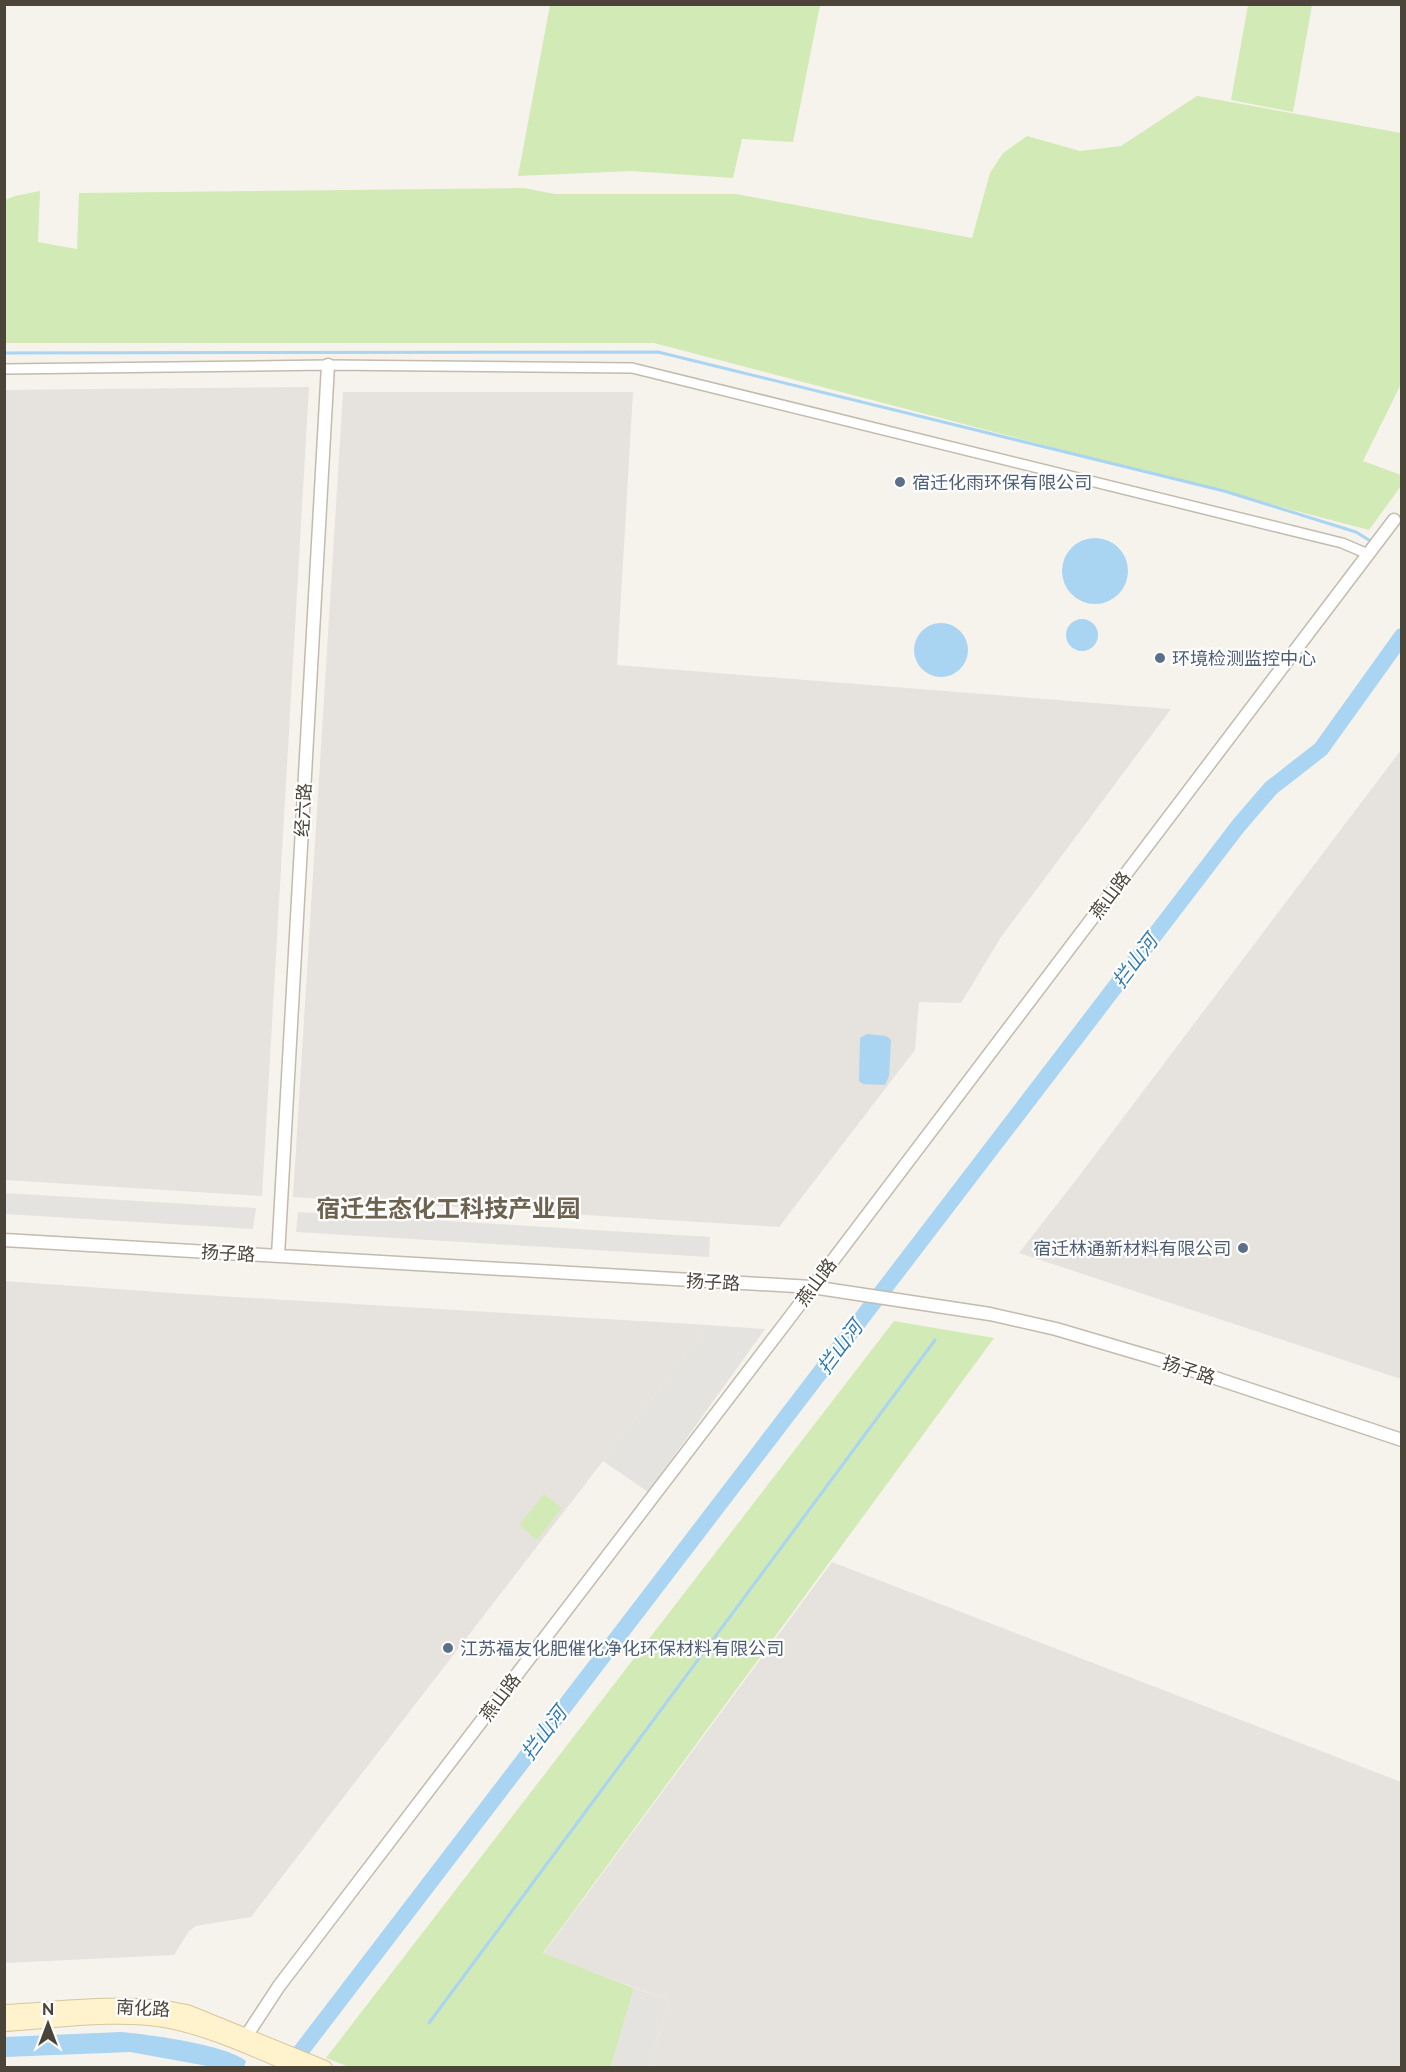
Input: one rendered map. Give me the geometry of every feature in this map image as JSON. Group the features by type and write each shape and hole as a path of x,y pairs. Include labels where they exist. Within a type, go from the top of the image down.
{"main road":[{"name":"南化路","path":"4,2012 142,2005 187,2012 243,2040"},
{"name":"南化路","path":"4,2024 142,2017 187,2025 243,2040 272,2051"},
{"path":"272,2051 324,2067"},
{"path":"272,2051 298,2067"}],"street":[{"path":"4,369 328,364 632,368 1342,543 1373,548"},
{"name":"经六路","path":"278,1256 328,364"},
{"name":"燕山路","path":"243,2040 269,1999 1394,520"},
{"name":"扬子路","path":"4,1240 812,1287 990,1314 1056,1329 1161,1360 1401,1440"}],"shaded area":[{"path":"309,387 262,1196 5,1180 5,390"},
{"path":"343,392 633,392 617,665 1171,709 1001,937 961,1003 919,1002 915,1050 779,1227 293,1197"},
{"path":"1401,750 1401,1379 1019,1253 1076,1180"},
{"path":"5,1193 256,1208 253,1229 5,1214"},
{"path":"298,1212 710,1237 709,1257 296,1232"},
{"path":"4,1281 708,1325 251,1917 196,1926 189,1931 174,1955 5,1963"},
{"path":"708,1325 765,1329 648,1492 603,1461"},
{"path":"832,1562 1401,1782 1401,2067 650,2067 669,2000 543,1954"},
{"path":"634,1988 669,2000 650,2067 611,2067"}],"green space":[{"path":"550,5 820,5 793,142 742,139 733,178 631,171 518,176"},
{"path":"1248,5 1312,5 1293,112 1231,100"},
{"path":"1197,96 1401,133 1401,384 1363,461 1401,475 1401,486 1369,530 654,343 5,343 5,200 15,196 40,191 38,242 77,249 79,193 524,188 555,194 736,194 972,238 990,173 1003,153 1027,136 1080,151 1121,146"},
{"path":"894,1321 994,1338 543,1953 634,1988 611,2067 352,2068 326,2058"},
{"path":"544,1494 562,1508 537,1540 519,1525"}],"water":[{"path":"1088,538 1102,538 1114,543 1123,552 1128,571 1126,584 1119,595 1102,604 1088,604 1076,599 1067,590 1062,578 1062,564 1067,552 1076,543"},
{"path":"1082,619 1093,624 1098,635 1093,646 1082,651 1071,646 1066,635 1071,624"},
{"path":"941,623 951,625 960,631 966,640 968,650 966,660 960,669 951,675 941,677 931,675 922,669 916,660 914,650 916,640 922,631 931,625"},
{"path":"867,1034 886,1036 891,1040 889,1076 885,1085 863,1084 859,1081 860,1038"},
{"path":"120,2032 205,2045 236,2055 246,2061 244,2067 213,2067 130,2052 5,2057 5,2037"}],"waterway":[{"path":"4,353 658,352 1224,491 1356,532 1372,542"},
{"name":"拦山河","path":"288,2068 1239,825 1271,788 1321,749 1402,636"},
{"path":"429,2023 935,1340"}],"place":[{"name":"宿迁化雨环保有限公司","path":"900,482"},
{"name":"环境检测监控中心","path":"1160,658"},
{"name":"宿迁林通新材料有限公司","path":"1243,1248"},
{"name":"江苏福友化肥催化净化环保材料有限公司","path":"448,1648"}],"district":[{"name":"宿迁生态化工科技产业园","path":"448,1208"}]}
